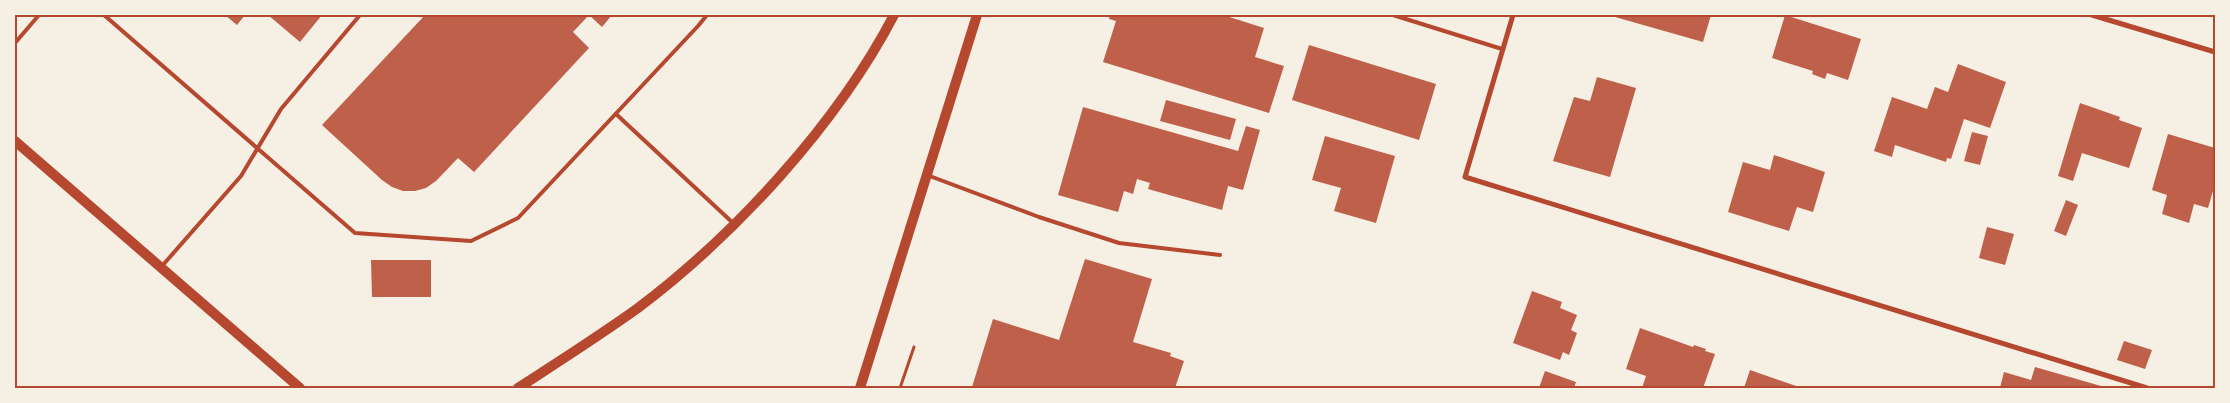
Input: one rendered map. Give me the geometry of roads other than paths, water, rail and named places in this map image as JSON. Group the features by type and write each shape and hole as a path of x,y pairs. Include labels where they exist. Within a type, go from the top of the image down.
{"main road":[{"path":"518,388 638,308 735,225 769,188 847,91 894,15"},
{"path":"860,388 977,15"},
{"path":"15,141 300,388"}],"street":[{"path":"1512,15 1464,177 2147,388"},
{"path":"2092,15 2215,52"}],"lane":[{"path":"15,44 39,15"},
{"path":"104,15 355,233 471,241 518,218 707,15"},
{"path":"161,267 241,176 281,109 360,15"},
{"path":"1393,15 1502,49"},
{"path":"616,114 735,225"},
{"path":"927,175 1039,217 1119,243 1220,255"}]}
